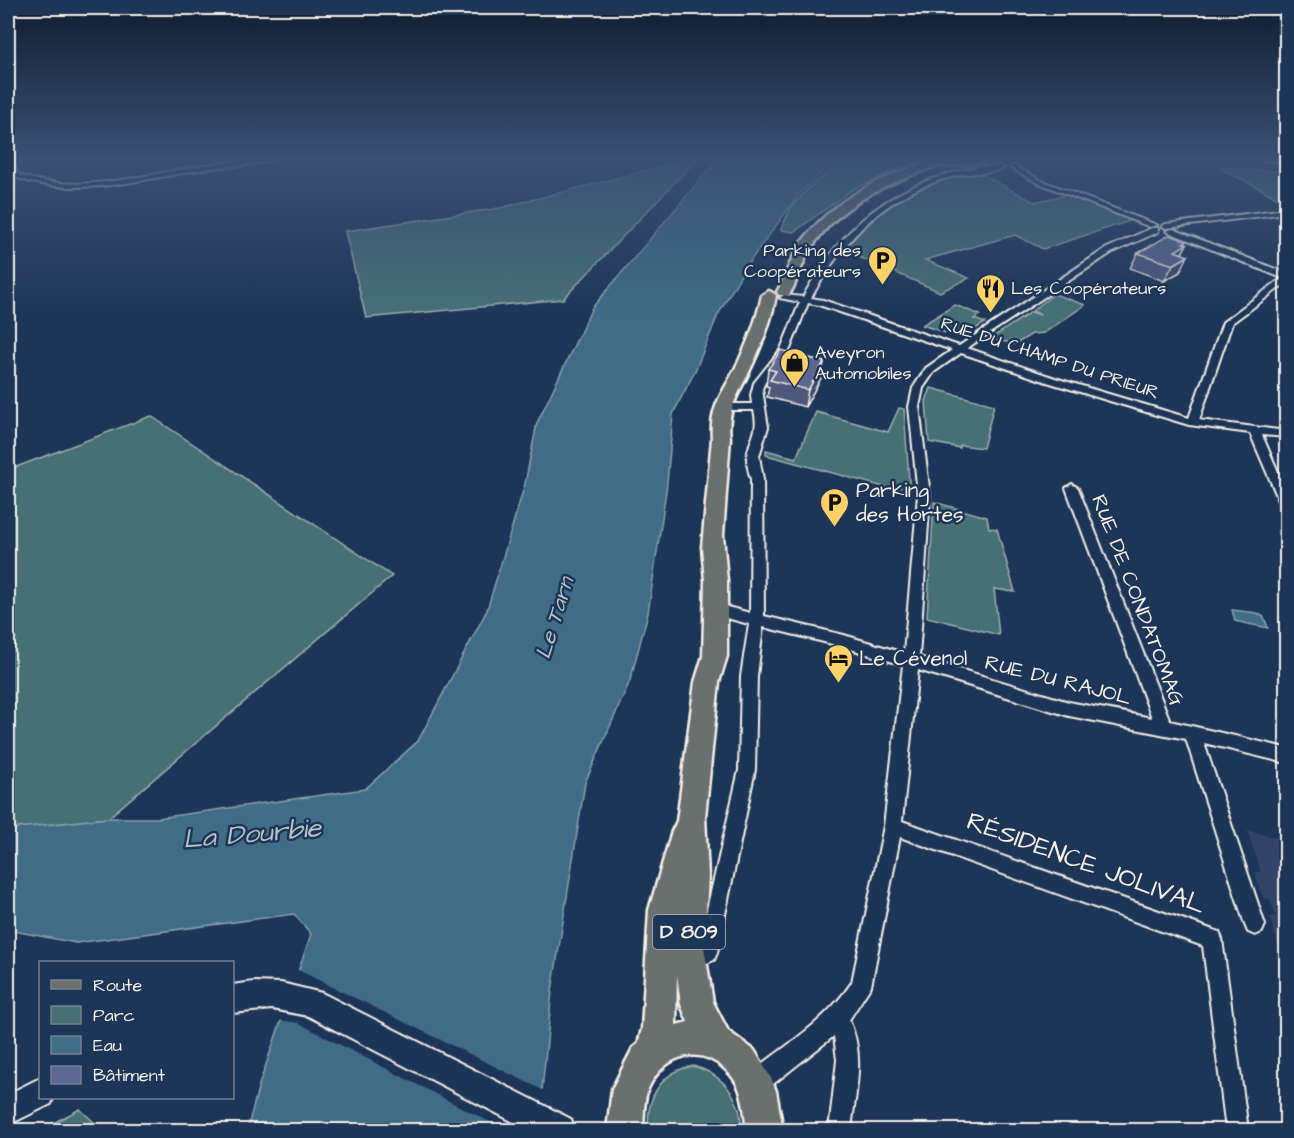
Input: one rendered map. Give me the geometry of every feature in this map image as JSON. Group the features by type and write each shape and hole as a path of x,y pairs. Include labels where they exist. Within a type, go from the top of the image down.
{"main road":[{"name":"D 809","path":"722,438 719,422 727,395 736,382 765,316 817,231 840,210"},
{"name":"D 809","path":"707,682 703,656 716,480 722,438 733,407 736,382"},
{"name":"D 809","path":"713,535 715,656 707,682 691,817 693,876 689,947 697,1005 716,1042"},
{"name":"D 809","path":"653,1052 659,1029 664,910 691,817"},
{"path":"246,996 284,996 312,1003 560,1131"},
{"path":"625,1131 630,1086 644,1061 664,1044 690,1037 716,1042 732,1052 745,1066 755,1084 762,1105 765,1131"},
{"path":"8,1110 39,1094"}],"street":[{"path":"707,953 747,770 749,676 757,619 757,479 751,460 762,426 757,407 758,385 770,367 782,356 806,300 827,263 859,224 879,210"},
{"path":"1110,210 1154,228 1168,229 1287,211"},
{"path":"755,1084 769,1071 816,1040 850,1005 861,986 893,825 911,661 924,495 914,408 918,388 930,370 960,349 1108,251 1154,228"},
{"path":"1168,229 1287,278"},
{"path":"1193,423 1228,322 1287,278"},
{"name":"RUE DU CHAMP DU PRIEUR","path":"779,295 820,302 1051,380 1193,423 1287,434"},
{"path":"733,407 757,407"},
{"path":"1254,430 1287,503"},
{"name":"RUE DE CONDATOMAG","path":"1072,488 1164,727"},
{"name":"RUE DU RAJOL","path":"716,610 844,641 1069,709 1164,727 1287,755"},
{"path":"1192,733 1255,925"},
{"name":"RÉSIDENCE JOLIVAL","path":"893,825 1212,939 1237,1131"},
{"path":"838,1019 847,1035 849,1073 841,1109 840,1131"}],"shaded area":[{"path":"1247,830 1286,840 1286,947 1278,945 1269,916 1276,917 1270,899 1263,898 1254,872 1261,872"}],"green space":[{"path":"486,210 648,210 563,299 366,318 345,231"},
{"path":"790,210 824,210 794,232 781,230"},
{"path":"885,210 1106,210 1133,220 1043,249 1015,235 925,260 969,278 940,292 843,250"},
{"path":"1054,294 1085,305 1044,333 1032,334 1016,344 990,339 1031,312 1041,315 1032,311"},
{"path":"955,305 980,315 974,319 985,323 961,338 922,325"},
{"path":"931,388 994,405 983,448 960,445 960,448 929,442 926,401"},
{"path":"899,408 904,409 910,494 766,455 766,450 796,458 816,412 888,432"},
{"path":"151,416 392,576 108,818 8,830 8,470"},
{"path":"934,502 987,517 989,528 997,529 1015,592 994,589 999,635 927,617"},
{"path":"693,1066 713,1075 729,1089 739,1108 741,1130 649,1130 650,1108 658,1088 672,1074"},
{"path":"80,1109 102,1130 40,1130"}],"water":[{"path":"674,210 787,210 745,268 718,315 695,371 673,414 667,484 648,613 630,681 585,783 552,991 538,1130 247,1130 259,1085 311,934 294,914 76,943 8,930 8,829 108,818 158,818 365,789 418,741 487,610 525,484 537,423 592,308"},
{"path":"1232,610 1257,613 1264,617 1268,628 1235,621"}],"pier":[{"path":"296,969 545,1091 541,1130 505,1130 298,1023 278,1020"}],"building":[{"path":"1169,235 1187,241 1183,243 1187,244 1175,251 1188,256 1173,265 1138,253"},
{"path":"781,350 824,362 808,390 770,380 776,371 768,369"}],"place":[{"name":"Parking des Coopérateurs","path":"882,286"},
{"name":"Les Coopérateurs","path":"990,314"},
{"name":"Aveyron Automobiles","path":"794,388"},
{"name":"Parking des Hortes","path":"835,528"},
{"name":"Le Cévenol","path":"838,684"}],"water label":[{"name":"Le Tarn","path":"555,618"},
{"name":"La Dourbie","path":"252,834"}]}
